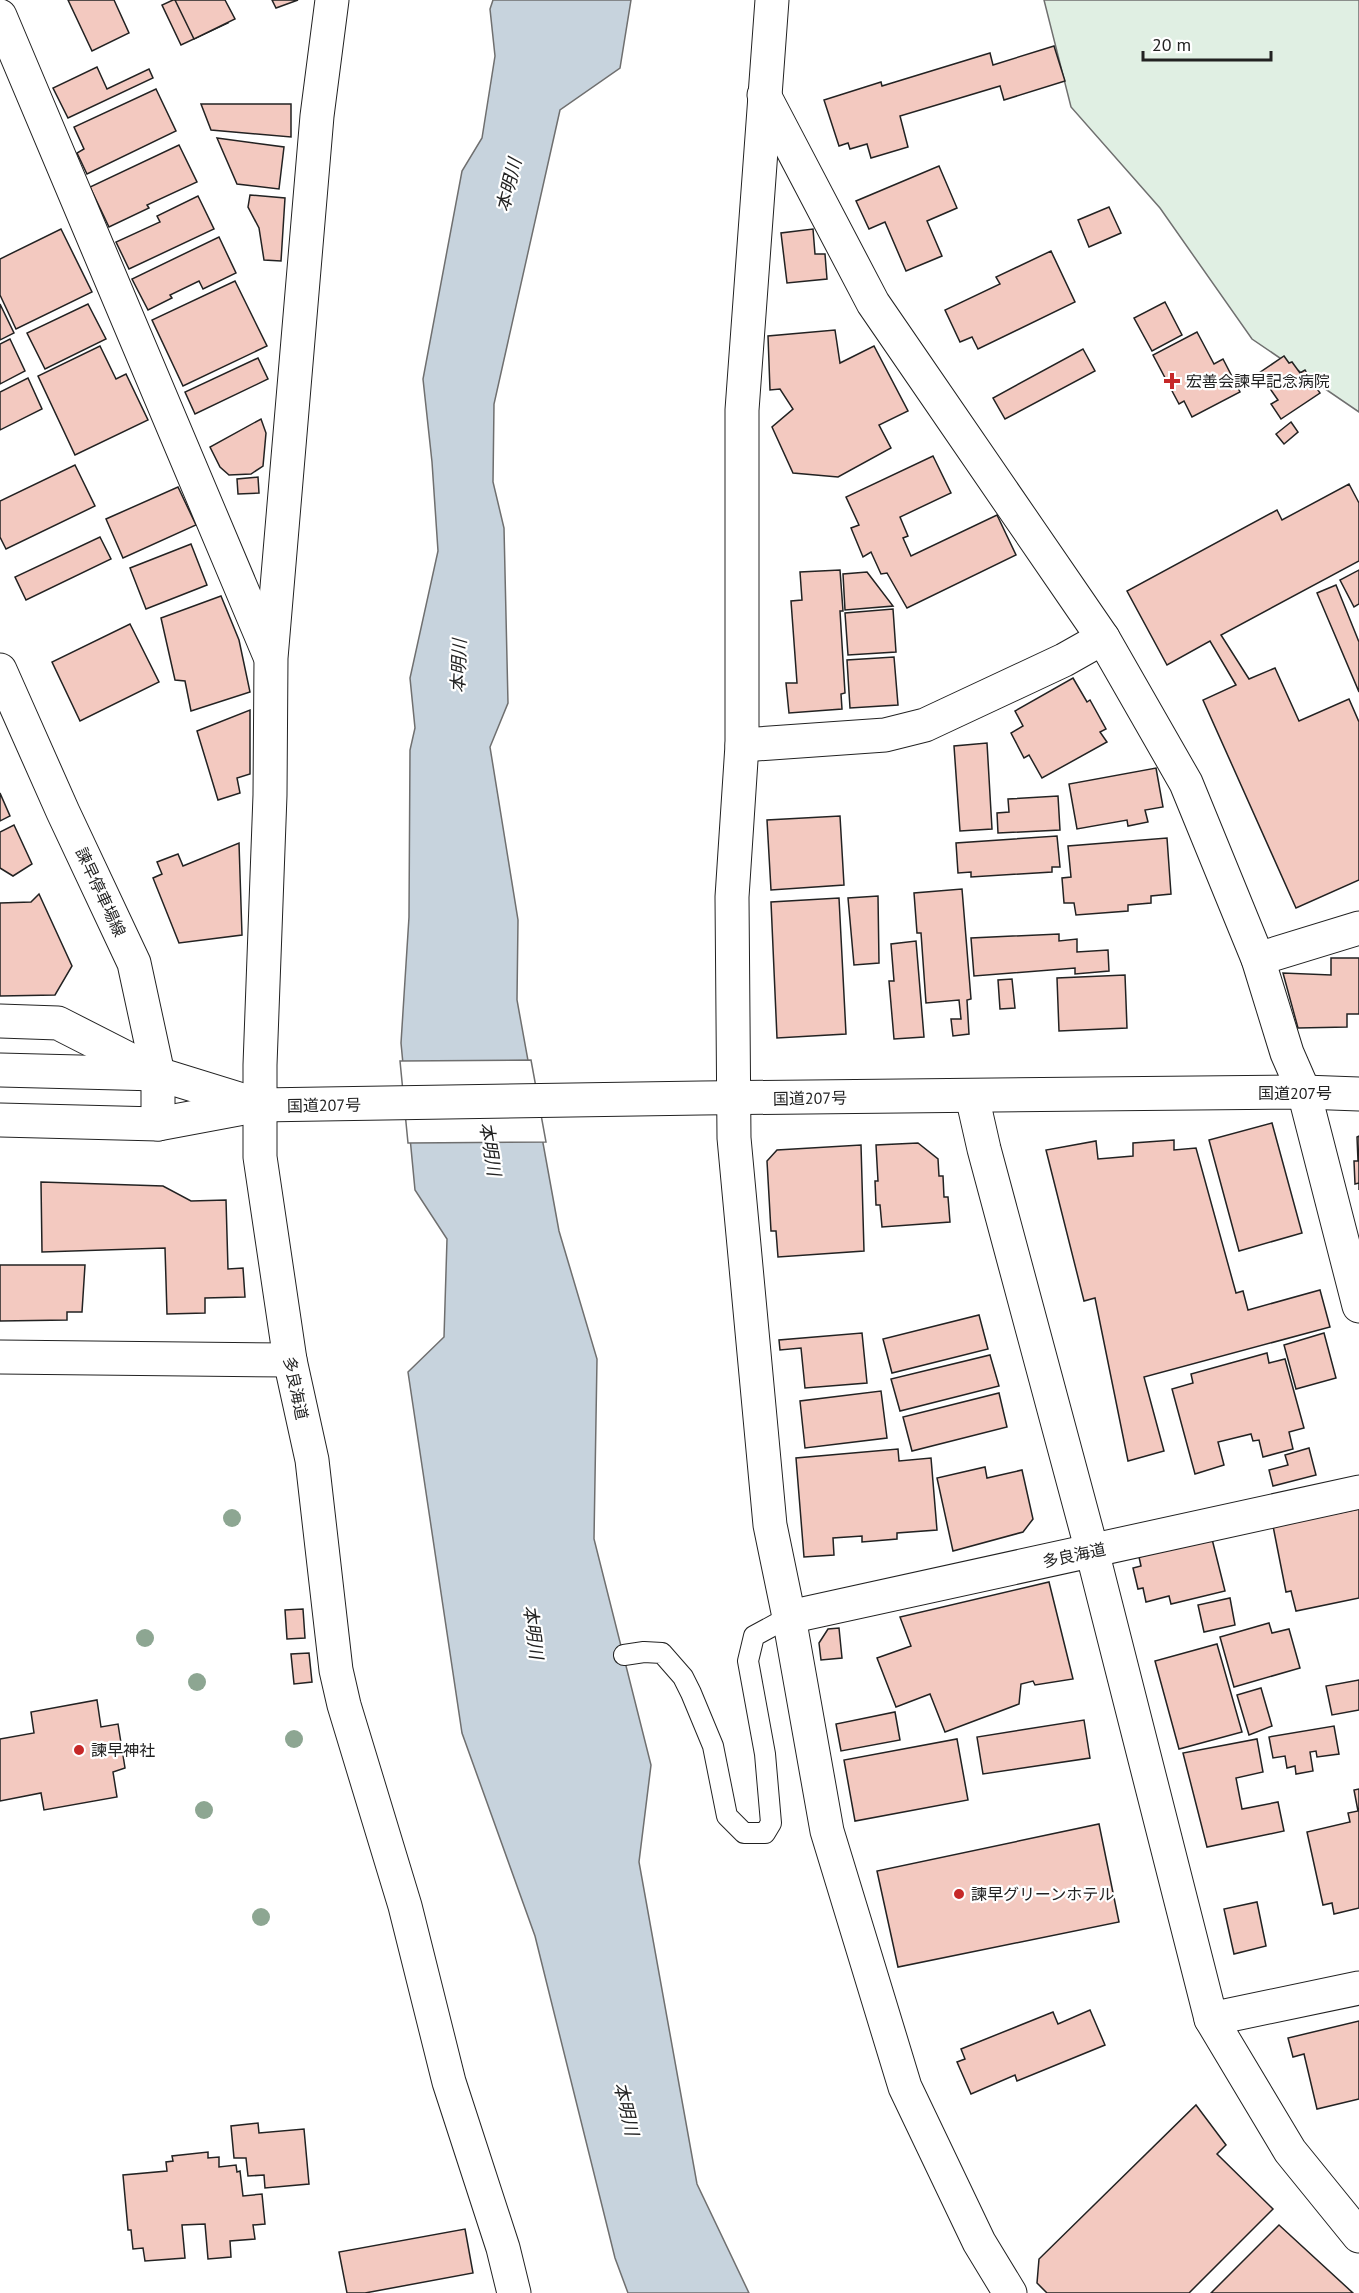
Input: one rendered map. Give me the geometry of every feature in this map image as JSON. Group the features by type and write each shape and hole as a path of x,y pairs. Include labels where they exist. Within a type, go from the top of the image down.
{"main road":[{"name":"多良海道","path":"332,0 317,116 271,658 270,795 263,935 268,1105 260,1157 290,1360 312,1460 336,1670 344,1705 405,1906 449,2082 503,2248 514,2293"},
{"path":"772,0 742,410 742,745 732,897 734,1138 770,1525 789,1617 827,1831 905,2087 979,2242 1010,2293"},
{"path":"0,16 271,658"},
{"path":"764,95 873,303 1103,638 1186,783 1258,959 1287,1053 1304,1092 1359,1306"},
{"path":"742,745 885,735 926,725 1064,660 1103,638"},
{"name":"諫早停車場線","path":"0,670 134,963 158,1074 158,1124"},
{"path":"1258,959 1359,928"},
{"path":"0,1021 58,1023 158,1074"},
{"name":"国道207号","path":"0,1070 158,1074 268,1105"},
{"name":"国道207号","path":"0,1120 158,1124 268,1105 701,1098 1304,1092 1359,1094"},
{"path":"972,1096 984,1149 1092,1551 1211,2019 1290,2151 1359,2236"},
{"path":"0,1357 290,1360"},
{"name":"多良海道","path":"789,1617 1359,1492"},
{"path":"1211,2019 1359,1989"}],"lane":[{"path":"624,1655 644,1652 662,1653 683,1677 713,1746 727,1816 744,1833 765,1833 771,1823 765,1754 748,1661 754,1636 789,1617"}],"green space":[{"path":"1044,0 1359,0 1359,412 1252,339 1160,208 1071,107"}],"water":[{"name":"本明川","path":"493,0 631,0 620,68 560,110 494,404 493,482 504,528 508,703 490,747 518,920 517,1000 559,1231 597,1359 594,1539 651,1765 639,1862 697,2184 749,2293 628,2293 615,2258 535,1936 462,1733 408,1372 444,1337 447,1239 415,1190 401,1043 409,917 410,750 415,728 410,678 438,551 423,379 462,171 482,138 495,56 490,9"}],"pier":[{"path":"531,1060 546,1142 408,1143 400,1061"}],"building":[{"path":"68,0 114,0 129,33 92,51"},
{"path":"173,0 217,0 228,23 181,45 162,5"},
{"path":"175,0 225,0 235,19 194,39"},
{"path":"272,0 298,0 276,8"},
{"path":"1054,46 1065,81 1004,100 1000,86 900,116 908,147 871,158 867,144 850,149 848,143 839,146 824,100 881,82 882,86 990,53 993,65"},
{"path":"97,67 107,89 149,69 153,78 68,118 53,88"},
{"path":"156,89 176,131 87,174 77,153 84,149 74,127"},
{"path":"201,104 291,104 291,137 211,130"},
{"path":"217,138 284,147 279,189 237,184"},
{"path":"179,145 197,182 147,205 149,208 109,227 90,187"},
{"path":"939,166 957,208 927,221 942,256 906,271 885,222 869,229 856,201"},
{"path":"250,195 285,198 281,261 264,260 259,228 248,207"},
{"path":"198,196 214,229 129,269 116,242 160,222 157,216"},
{"path":"1109,207 1121,233 1089,247 1078,220"},
{"path":"61,229 92,292 16,329 0,295 0,259"},
{"path":"813,229 815,254 825,254 827,279 787,283 781,233"},
{"path":"219,237 236,273 203,289 199,281 170,295 172,298 148,310 132,279"},
{"path":"1051,251 1075,302 978,349 972,337 960,342 945,310 1000,284 996,277"},
{"path":"235,281 267,346 183,386 152,320"},
{"path":"1165,302 1182,335 1152,351 1134,318"},
{"path":"0,304 14,333 0,340"},
{"path":"88,304 106,339 45,369 27,333"},
{"path":"835,330 840,363 874,346 908,411 879,425 891,448 838,477 793,473 772,427 793,409 780,389 770,390 768,336"},
{"path":"1197,332 1214,364 1223,359 1240,392 1192,417 1184,401 1179,404 1153,355"},
{"path":"10,339 25,371 0,384 0,344"},
{"path":"100,346 116,379 126,374 148,420 75,455 38,376"},
{"path":"1083,349 1095,371 1005,419 993,398"},
{"path":"1284,356 1300,373 1305,370 1320,393 1281,419 1271,404 1278,400 1259,373"},
{"path":"258,358 268,379 195,414 185,392"},
{"path":"28,378 42,409 0,430 0,392"},
{"path":"261,419 266,433 263,466 251,474 229,475 220,467 210,447"},
{"path":"1291,422 1298,432 1284,444 1276,434"},
{"path":"933,456 951,493 900,517 908,536 903,538 911,556 997,515 1016,555 907,608 887,573 881,574 871,552 863,557 851,528 859,525 846,497"},
{"path":"75,465 95,506 6,549 0,537 0,501"},
{"path":"258,477 259,493 238,494 237,479"},
{"path":"1349,484 1359,503 1359,561 1221,635 1249,679 1275,668 1299,721 1349,699 1359,722 1359,880 1296,908 1203,700 1236,685 1210,641 1167,665 1127,591 1277,510 1282,520"},
{"path":"178,487 196,525 123,558 106,519"},
{"path":"100,537 111,559 26,600 15,577"},
{"path":"191,544 207,585 146,609 130,568"},
{"path":"840,570 845,693 841,694 842,709 789,713 786,683 797,683 791,601 802,600 800,572"},
{"path":"1359,570 1359,604 1354,607 1340,580"},
{"path":"867,572 893,606 845,610 843,574"},
{"path":"1336,585 1359,642 1359,692 1317,593"},
{"path":"221,596 239,640 250,692 191,711 185,681 175,680 161,618"},
{"path":"893,609 896,652 848,655 845,613"},
{"path":"130,624 159,682 80,721 52,662"},
{"path":"894,657 898,705 850,708 847,660"},
{"path":"1073,678 1087,702 1090,700 1106,729 1100,732 1107,742 1042,778 1029,755 1024,758 1011,733 1023,726 1015,711"},
{"path":"250,710 250,774 237,778 240,793 218,800 197,731"},
{"path":"987,743 992,829 960,831 954,746"},
{"path":"1156,768 1163,807 1145,810 1148,822 1128,826 1127,820 1077,829 1069,784"},
{"path":"0,793 10,816 0,821"},
{"path":"1058,796 1060,830 998,833 997,813 1009,812 1008,799"},
{"path":"840,816 844,885 771,890 767,820"},
{"path":"14,825 32,864 13,876 0,868 0,832"},
{"path":"1057,836 1060,867 1052,867 1052,872 971,877 971,872 958,873 956,843"},
{"path":"1167,838 1171,894 1151,896 1151,903 1128,905 1128,911 1076,915 1074,903 1064,903 1062,878 1071,877 1068,846"},
{"path":"239,843 242,935 179,943 153,878 162,874 157,862 178,854 183,866"},
{"path":"962,889 971,999 967,1000 969,1034 953,1036 951,1019 961,1019 959,1000 926,1003 921,933 917,933 914,893"},
{"path":"39,894 72,966 55,995 0,996 0,903 31,902"},
{"path":"878,896 879,963 854,965 848,898"},
{"path":"839,898 846,1034 777,1038 771,902"},
{"path":"1059,934 1059,941 1077,939 1077,952 1108,950 1109,971 1075,974 1075,968 974,976 971,938"},
{"path":"916,941 924,1037 894,1039 889,981 894,981 891,944"},
{"path":"1331,958 1359,958 1359,1014 1347,1014 1347,1027 1298,1028 1283,973 1331,975"},
{"path":"1125,975 1127,1028 1059,1031 1057,978"},
{"path":"1012,979 1015,1008 1000,1009 998,980"},
{"path":"1272,1123 1302,1233 1239,1251 1209,1140"},
{"path":"1359,1136 1359,1183 1355,1184 1354,1161 1358,1161 1357,1137"},
{"path":"1174,1140 1174,1150 1196,1148 1236,1293 1243,1291 1248,1310 1320,1290 1330,1327 1144,1377 1164,1451 1128,1461 1095,1298 1084,1301 1046,1150 1096,1141 1098,1159 1133,1156 1133,1143"},
{"path":"918,1143 938,1159 939,1176 943,1176 944,1197 948,1197 950,1222 882,1227 880,1205 876,1205 875,1181 878,1181 876,1145"},
{"path":"861,1145 864,1251 778,1257 776,1231 771,1231 767,1161 777,1150"},
{"path":"41,1182 163,1186 191,1201 226,1200 228,1269 243,1268 245,1297 205,1298 205,1313 167,1314 165,1248 42,1252"},
{"path":"0,1265 85,1265 82,1312 67,1312 67,1320 0,1321"},
{"path":"979,1315 988,1349 892,1373 883,1339"},
{"path":"862,1333 867,1383 805,1388 801,1348 780,1350 779,1340"},
{"path":"1324,1333 1336,1378 1296,1389 1284,1345"},
{"path":"1267,1353 1269,1363 1285,1359 1304,1428 1289,1432 1293,1449 1263,1457 1259,1440 1253,1441 1251,1434 1218,1442 1224,1465 1195,1474 1172,1389 1193,1383 1191,1374"},
{"path":"990,1355 999,1386 900,1411 891,1379"},
{"path":"881,1391 887,1438 805,1448 800,1401"},
{"path":"999,1393 1007,1427 912,1451 903,1417"},
{"path":"1309,1448 1316,1475 1273,1486 1269,1470 1288,1465 1285,1455"},
{"path":"898,1449 899,1461 931,1458 937,1530 897,1533 897,1539 862,1542 862,1536 833,1538 834,1555 804,1557 796,1458"},
{"path":"985,1467 987,1478 1022,1470 1033,1519 1023,1532 953,1551 937,1478"},
{"path":"1359,1509 1359,1598 1296,1611 1291,1591 1286,1592 1273,1526"},
{"path":"1212,1539 1225,1591 1171,1604 1169,1596 1146,1602 1143,1588 1138,1589 1133,1568 1141,1566 1139,1557"},
{"path":"1049,1582 1073,1679 1035,1685 1033,1681 1021,1684 1019,1704 945,1732 930,1694 896,1707 877,1658 911,1646 900,1617"},
{"path":"1230,1598 1235,1625 1204,1632 1198,1605"},
{"path":"303,1609 305,1638 287,1639 285,1610"},
{"path":"1269,1623 1272,1633 1289,1629 1300,1668 1234,1687 1220,1637"},
{"path":"839,1628 842,1658 821,1660 819,1643 828,1629"},
{"path":"1217,1644 1242,1732 1179,1749 1155,1661"},
{"path":"309,1653 312,1682 294,1684 291,1654"},
{"path":"1359,1680 1359,1710 1332,1715 1326,1686"},
{"path":"1261,1688 1272,1726 1249,1735 1237,1695"},
{"path":"97,1700 101,1727 118,1724 125,1768 113,1772 117,1797 44,1810 41,1793 0,1801 0,1739 34,1733 31,1712"},
{"path":"895,1712 900,1740 841,1751 836,1724"},
{"path":"1084,1720 1090,1758 983,1774 977,1737"},
{"path":"1334,1726 1339,1754 1317,1757 1316,1751 1310,1752 1313,1771 1296,1774 1295,1766 1287,1768 1285,1756 1273,1758 1269,1737"},
{"path":"957,1739 968,1800 855,1821 844,1760"},
{"path":"1257,1739 1263,1772 1236,1778 1242,1809 1278,1802 1284,1831 1207,1847 1183,1753"},
{"path":"1359,1789 1359,1908 1334,1914 1332,1903 1323,1905 1307,1832 1350,1822 1348,1813 1358,1811 1354,1790"},
{"path":"1099,1824 1119,1922 898,1967 877,1871"},
{"path":"1257,1902 1266,1946 1234,1954 1224,1909"},
{"path":"1090,2010 1105,2045 1017,2081 1015,2075 971,2094 957,2062 965,2059 961,2049 1053,2012 1058,2024"},
{"path":"1359,2021 1359,2099 1317,2109 1304,2054 1293,2057 1288,2038"},
{"path":"1196,2105 1226,2145 1217,2154 1273,2209 1189,2293 1047,2293 1037,2283 1039,2259"},
{"path":"258,2123 259,2133 304,2129 309,2184 265,2188 264,2175 248,2176 246,2158 234,2158 231,2126"},
{"path":"208,2152 208,2158 219,2157 219,2167 236,2165 237,2172 240,2171 243,2196 262,2194 265,2224 253,2225 255,2239 230,2241 231,2257 208,2259 205,2224 182,2225 185,2258 145,2261 143,2248 133,2249 131,2230 128,2230 123,2175 167,2171 166,2162 173,2161 172,2156"},
{"path":"1279,2225 1353,2293 1211,2293"},
{"path":"465,2229 473,2273 365,2293 347,2293 339,2252"}],"place":[{"name":"宏善会諫早記念病院","path":"1172,381"},
{"name":"諫早神社","path":"79,1750"},
{"name":"諫早グリーンホテル","path":"959,1894"}]}
